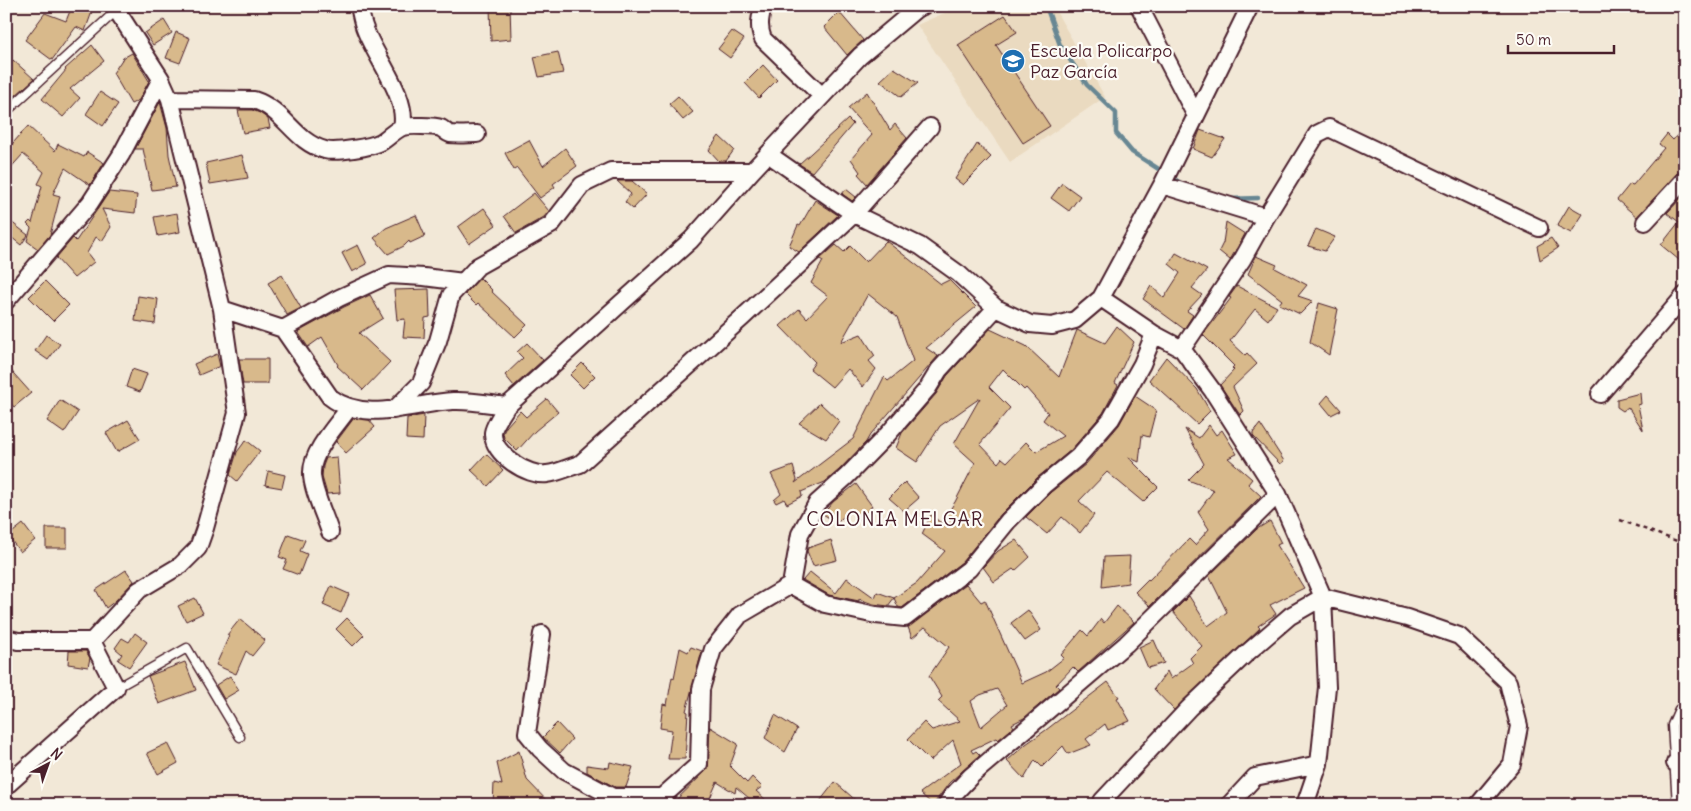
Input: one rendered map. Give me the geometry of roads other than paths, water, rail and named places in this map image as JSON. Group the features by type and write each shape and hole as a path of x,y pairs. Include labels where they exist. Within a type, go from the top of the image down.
{"street":[{"path":"359,6 365,29 400,99 404,117 402,127"},
{"path":"763,6 759,20 759,29 763,39 822,96"},
{"path":"768,154 854,214 920,246 959,274 996,308 1030,324 1052,326 1075,320 1100,298 1162,184 1250,6"},
{"path":"917,7 860,56 752,171 692,240 506,406 493,433 496,446 510,461 523,469 546,475 580,464 743,318 854,214 930,127"},
{"path":"6,638 18,641 92,641 139,590 181,565 198,548 236,413 222,309 170,99 161,79 116,8"},
{"path":"1145,10 1196,116"},
{"path":"8,294 90,203 120,155 161,79"},
{"path":"170,99 254,100 275,110 300,137 326,151 340,152 379,143 402,127 434,126 448,134 477,134"},
{"path":"1182,349 1242,260 1317,134 1328,128 1539,228"},
{"path":"394,410 422,382 438,341 451,295 478,266 551,225 582,185 611,171 752,171"},
{"path":"1645,222 1685,179"},
{"path":"1162,184 1266,217"},
{"path":"283,329 339,298 389,275 463,282"},
{"path":"1600,394 1685,295"},
{"path":"1100,298 1154,334 1182,349 1212,390 1278,494 1323,596 1327,688 1319,764 1305,805"},
{"path":"542,634 527,733 540,749 564,771 612,797 658,801 699,764 701,688 714,648 740,615 791,585 800,534 817,503 846,477 888,434 928,388 939,370 996,308"},
{"path":"222,309 283,329 330,397 340,405 349,408 376,410 394,410 454,401 506,406"},
{"path":"791,585 825,604 876,615 905,618 969,569 1008,521 1044,485 1078,456 1112,420 1142,364 1154,334"},
{"path":"330,532 313,480 312,470 317,453 349,408"},
{"path":"946,805 971,776 1126,644 1278,494"},
{"path":"1102,801 1189,708 1247,653 1290,616 1323,596 1407,618 1459,636 1508,682 1519,726 1512,764 1478,805"},
{"path":"7,784 116,688 92,641"},
{"path":"1229,805 1255,777 1319,764"}],"lane":[{"path":"6,112 116,8"},
{"path":"116,688 187,648 240,737"},
{"path":"1677,805 1680,765 1672,725 1679,709"}],"waterway":[{"path":"1046,6 1060,45 1087,85 1116,113 1116,133 1132,152 1182,184"},
{"path":"1229,199 1258,198"}],"place":[{"name":"Escuela Policarpo Paz García","path":"1013,61"}],"district":[{"name":"COLONIA MELGAR","path":"895,519"}]}
